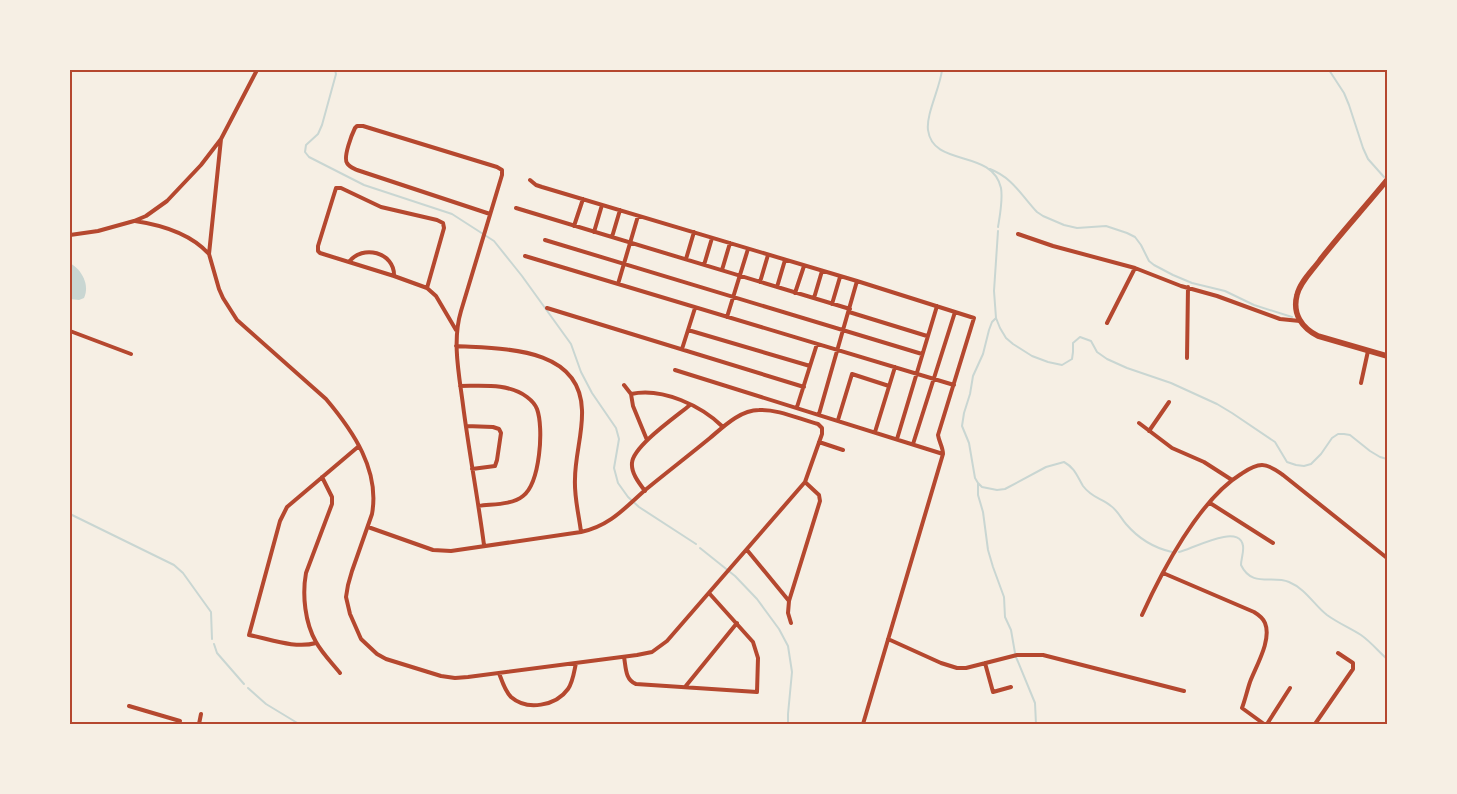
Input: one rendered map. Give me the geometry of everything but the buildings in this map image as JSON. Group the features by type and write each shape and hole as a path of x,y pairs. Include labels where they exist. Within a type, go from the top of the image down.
{"main road":[{"path":"1387,180 1336,240 1302,284 1296,303 1297,315 1310,332 1387,356"}],"street":[{"path":"70,235 98,231 134,221 146,216 167,201 201,165 221,140 257,70"},
{"path":"484,545 460,386 456,330 502,175 502,170 360,126 357,126 354,130 346,155 347,163 357,170 490,214"},
{"path":"221,140 209,254 218,289 230,310 252,334 326,399 359,446 368,465 374,494 372,514 352,572 346,597 350,614 361,639 386,659 428,673 455,678 652,652 660,647 734,566 805,482 822,428 818,424 773,411 757,410 743,414 723,427 604,524 595,529 582,532 451,551 434,550 368,527"},
{"path":"530,180 536,185 974,318 938,435 943,454 863,724"},
{"path":"427,288 444,228 443,223 381,207 338,187 334,191 318,251 427,288 436,296 456,330"},
{"path":"574,226 583,199"},
{"path":"594,232 602,205"},
{"path":"516,208 795,292 927,336"},
{"path":"612,237 620,210"},
{"path":"618,284 638,216"},
{"path":"134,221 148,223 180,233 198,243 209,254"},
{"path":"686,259 694,232"},
{"path":"1018,234 1053,246 1135,268 1280,319 1300,321"},
{"path":"704,265 712,238"},
{"path":"545,240 922,354"},
{"path":"722,270 730,243"},
{"path":"727,318 748,249"},
{"path":"349,262 359,253 370,252 378,254 384,256 394,267 394,276"},
{"path":"760,282 768,255"},
{"path":"525,256 954,385"},
{"path":"777,287 785,260"},
{"path":"795,292 804,266"},
{"path":"1107,323 1135,268"},
{"path":"814,298 822,271"},
{"path":"832,304 840,277"},
{"path":"819,414 857,281"},
{"path":"1187,358 1188,287"},
{"path":"896,439 937,306"},
{"path":"547,308 804,387"},
{"path":"682,350 695,308"},
{"path":"913,444 955,312"},
{"path":"70,330 131,354"},
{"path":"688,330 810,366"},
{"path":"797,407 817,344"},
{"path":"456,346 511,349 534,354 562,368 576,384 582,402 581,435 575,478 582,532"},
{"path":"1360,383 1368,350"},
{"path":"875,432 895,368"},
{"path":"675,370 943,454"},
{"path":"838,420 852,374 889,386"},
{"path":"624,384 632,394 633,406 647,440"},
{"path":"460,386 494,387 517,391 532,401 539,415 538,463 533,483 529,490 519,499 479,506"},
{"path":"632,394 643,392 666,396 707,413 723,427"},
{"path":"1149,431 1169,402"},
{"path":"645,491 633,472 633,456 647,440 690,405"},
{"path":"1139,423 1172,448 1190,454 1232,480"},
{"path":"466,426 496,427 501,433 495,466 472,469"},
{"path":"819,442 842,450"},
{"path":"316,643 297,645 249,635 283,514 293,500 359,446"},
{"path":"1142,615 1163,573 1188,532 1218,493 1232,480 1254,466 1272,468 1301,488 1387,558"},
{"path":"322,477 332,497 332,504 306,573 304,594 308,622 316,643 340,673"},
{"path":"791,623 788,613 789,601 820,501 819,495 805,482"},
{"path":"1210,503 1273,543"},
{"path":"747,550 789,601"},
{"path":"1163,573 1254,612 1265,621 1264,648 1242,708 1266,724 1290,688"},
{"path":"624,657 628,676 632,683 758,692 757,650 753,642 737,623 709,593"},
{"path":"684,687 737,623"},
{"path":"888,639 957,668 966,668 1017,655 1043,656 1184,691"},
{"path":"1316,724 1354,669 1353,662 1338,654"},
{"path":"499,673 511,697 523,704 540,705 550,703 568,690 576,663"},
{"path":"985,663 993,692 1011,687"},
{"path":"129,706 180,721"},
{"path":"199,724 201,714"},
{"path":"166,724 168,718"}],"shaded area":[{"path":"70,263 84,278 86,293 84,298 79,300 70,299"}],"waterway":[{"path":"335,70 336,74 322,125 318,134 306,145 305,152 309,157 364,185 452,214 494,241 571,344 581,372 592,393 616,428 619,439 614,468 618,483 628,497 639,507 696,544"},
{"path":"942,70 929,116 928,130 932,142 951,155 986,167 995,176 1002,193 998,227"},
{"path":"1329,70 1344,93 1368,159 1384,177"},
{"path":"990,169 1011,182 1037,212 1043,216 1077,228 1106,226 1127,233 1135,237 1149,261 1173,275 1192,283 1225,291 1254,305 1292,317"},
{"path":"998,231 994,291 996,318 1006,338 1032,356 1062,365 1072,359 1073,343 1080,337 1091,341 1097,352 1107,359 1171,383 1232,413 1275,442 1287,462 1304,466 1311,464 1332,438 1338,434 1350,435 1370,451 1387,459"},
{"path":"996,318 992,322 983,354 973,376 962,426 969,443 975,478 978,483 982,487 997,490 1005,489 1046,467 1064,462 1073,470 1086,490 1113,508 1136,534 1147,542 1172,552"},
{"path":"978,483 978,495 983,512 988,550 1004,597 1005,617 1011,630 1015,653"},
{"path":"70,514 174,565 183,573 211,612 212,639"},
{"path":"1179,552 1214,539 1224,537 1240,539 1243,546 1241,565 1246,572 1257,579 1283,580 1295,585 1327,615 1361,635 1387,659"},
{"path":"700,548 735,576 757,599 779,629 788,646 792,672 788,724"},
{"path":"214,644 217,653 244,684"},
{"path":"1016,657 1035,703 1036,724"},
{"path":"248,688 266,704 299,724"}]}
